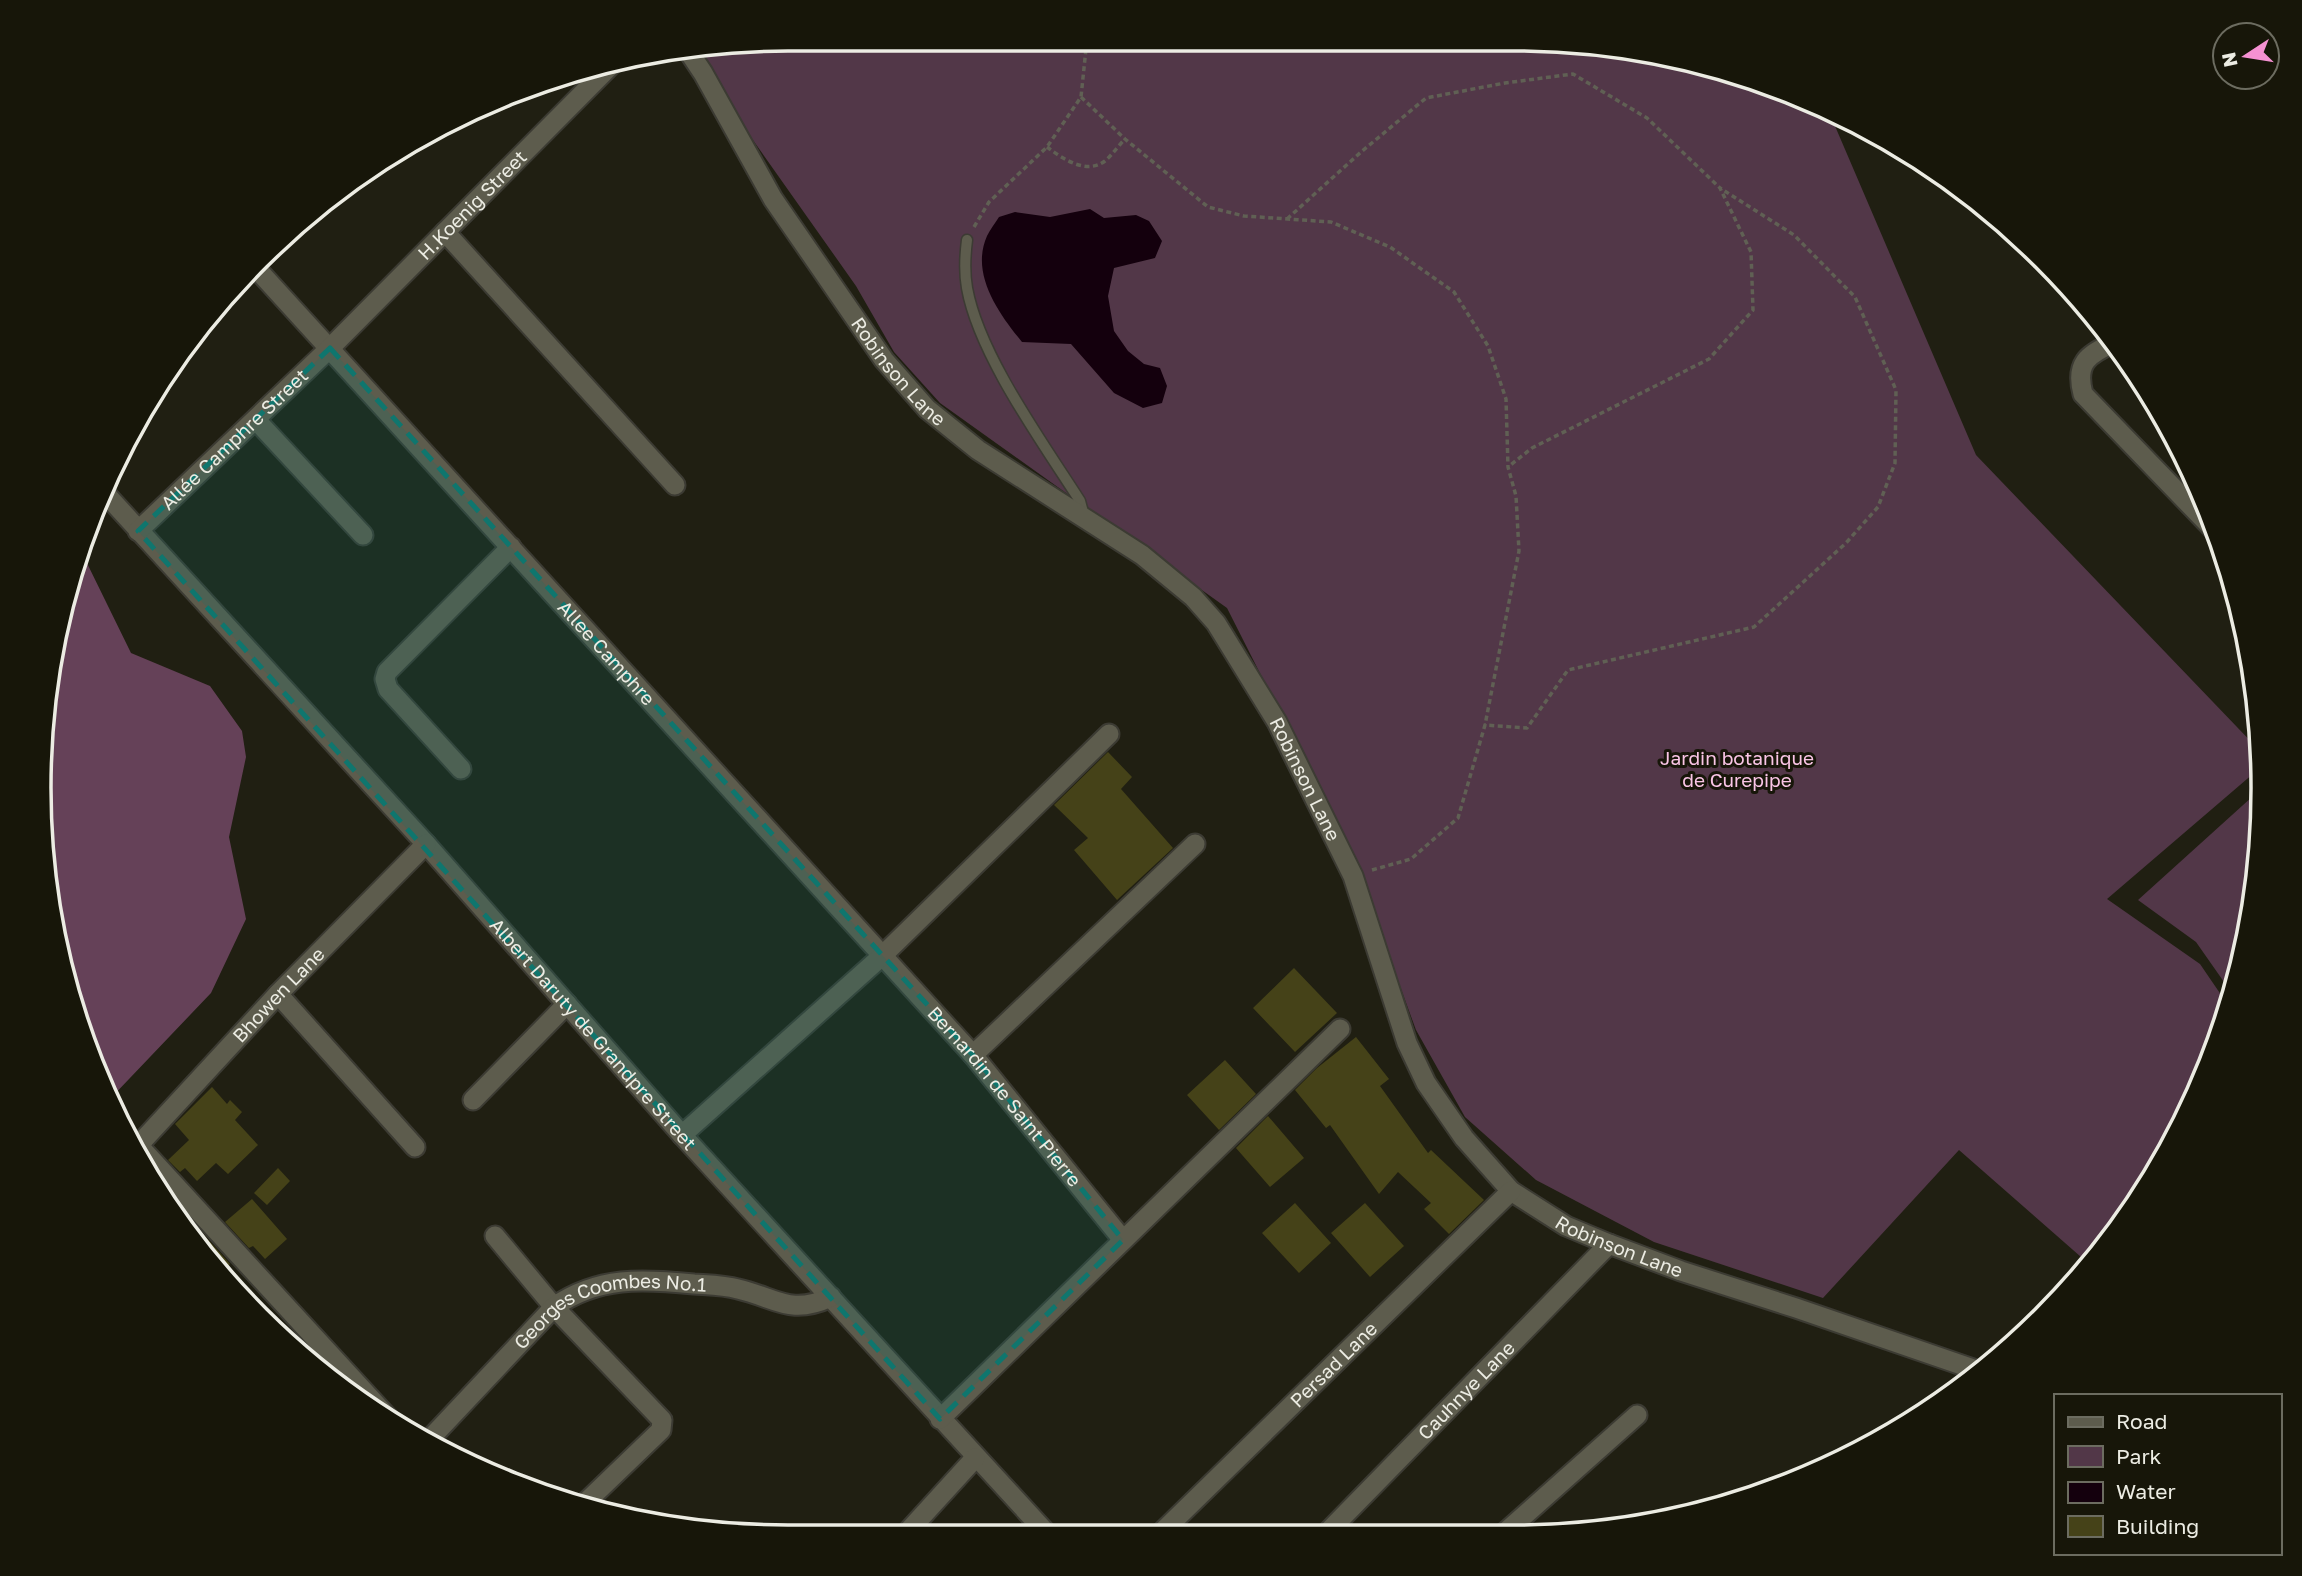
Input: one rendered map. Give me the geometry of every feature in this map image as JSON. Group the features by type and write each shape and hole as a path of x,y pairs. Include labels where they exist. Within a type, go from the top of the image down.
{"street":[{"name":"Robinson Lane","path":"693,57 773,199 884,359 927,409 978,450 1142,555 1193,597 1216,623 1277,722 1353,876 1407,1043 1426,1083 1464,1138 1511,1191 1566,1226 1609,1244 1681,1271 1969,1368"},
{"name":"H.Koenig Street","path":"330,348 601,75"},
{"path":"445,232 675,485"},
{"name":"Allee Camphre","path":"261,273 882,956"},
{"path":"2105,347 2096,350 2084,362 2079,379 2083,394 2198,513"},
{"name":"Allée Camphre Street","path":"138,531 330,348"},
{"path":"256,420 363,535"},
{"name":"Albert Daruty de Grandpre Street","path":"110,499 426,844 682,1135 1038,1525"},
{"path":"461,769 388,689 385,680 387,671 510,547"},
{"path":"682,1135 882,956 1109,734"},
{"name":"Bhowen Lane","path":"142,1142 278,994 426,844"},
{"path":"973,1055 1195,844"},
{"name":"Bernardin de Saint Pierre","path":"882,956 973,1055 1123,1240"},
{"path":"278,994 415,1147"},
{"path":"474,1100 567,1004"},
{"path":"940,1419 1340,1029"},
{"path":"160,1174 361,1389"},
{"name":"Persad Lane","path":"1170,1525 1511,1191"},
{"path":"495,1236 554,1307 662,1420 661,1430 590,1498"},
{"name":"Cauhnye Lane","path":"1336,1525 1609,1244"},
{"name":"Georges Coombes No.1","path":"434,1434 554,1307 571,1295 619,1281 656,1280 737,1288 799,1307 813,1306 831,1297"},
{"path":"1514,1525 1637,1415"},
{"path":"915,1525 975,1458"}],"lane":[{"path":"967,240 964,262 967,289 977,323 1003,376 1080,501 1084,516"}],"path":[{"path":"967,240 989,202 1047,147 1081,97 1086,51"},
{"path":"1287,219 1360,152 1426,98 1573,74 1647,118 1720,188 1794,235 1855,297 1896,390 1895,463 1878,506 1846,543 1754,627 1569,670 1527,728 1485,725"},
{"path":"1081,97 1125,139 1209,207 1244,216 1331,222 1390,247 1454,292 1488,345 1506,399 1508,467 1516,496 1519,551 1485,725 1458,818 1411,859 1353,876"},
{"path":"1047,147 1074,164 1093,166 1104,162 1125,139"},
{"path":"1508,467 1532,448 1709,359 1753,310 1751,252 1720,188"}],"highlighted area":[{"path":"330,348 973,1055 1123,1240 940,1419 138,531"}],"green space":[{"name":"Jardin botanique de Curepipe","path":"788,51 1562,52 1658,65 1705,76 1751,90 1834,124 1976,455 2250,741 2251,776 2107,899 2200,964 2221,995 2195,1070 2175,1114 2127,1198 2099,1237 2082,1258 1959,1150 1823,1298 1654,1242 1536,1180 1465,1117 1416,1030 1352,855 1227,608 940,403 894,352 856,286 694,57"},
{"path":"2251,798 2245,884 2225,983 2196,942 2138,900"}],"shaded area":[{"path":"87,562 131,653 210,686 242,731 246,757 229,837 246,919 211,993 117,1092 90,1025 76,979 65,932 52,836 52,740 57,692 65,644"}],"water":[{"path":"1090,209 1104,218 1136,215 1149,221 1162,241 1155,258 1114,268 1108,296 1114,331 1128,351 1144,364 1160,368 1167,386 1162,403 1143,408 1114,393 1071,344 1022,342 1004,319 990,293 982,265 983,250 987,236 999,217 1015,212 1050,217"}],"building":[{"path":"1108,752 1132,777 1121,789 1173,848 1117,900 1074,850 1088,838 1054,805"},
{"path":"1294,968 1337,1013 1295,1052 1253,1008"},
{"path":"1356,1037 1389,1079 1380,1086 1428,1153 1431,1150 1484,1200 1449,1234 1424,1209 1431,1203 1398,1172 1379,1194 1330,1125 1326,1128 1295,1090 1317,1068"},
{"path":"1225,1060 1256,1094 1219,1130 1187,1095"},
{"path":"212,1087 227,1104 230,1100 242,1112 235,1120 258,1145 228,1174 216,1163 197,1181 185,1168 180,1172 168,1160 189,1140 175,1124"},
{"path":"1268,1116 1304,1158 1270,1187 1236,1148"},
{"path":"278,1168 290,1181 267,1205 254,1193"},
{"path":"252,1199 287,1239 265,1259 253,1246 249,1248 225,1222"},
{"path":"1295,1203 1331,1243 1299,1273 1262,1233"},
{"path":"1365,1203 1404,1246 1370,1277 1331,1233"},
{"path":"201,1232 230,1264 227,1266"}]}
